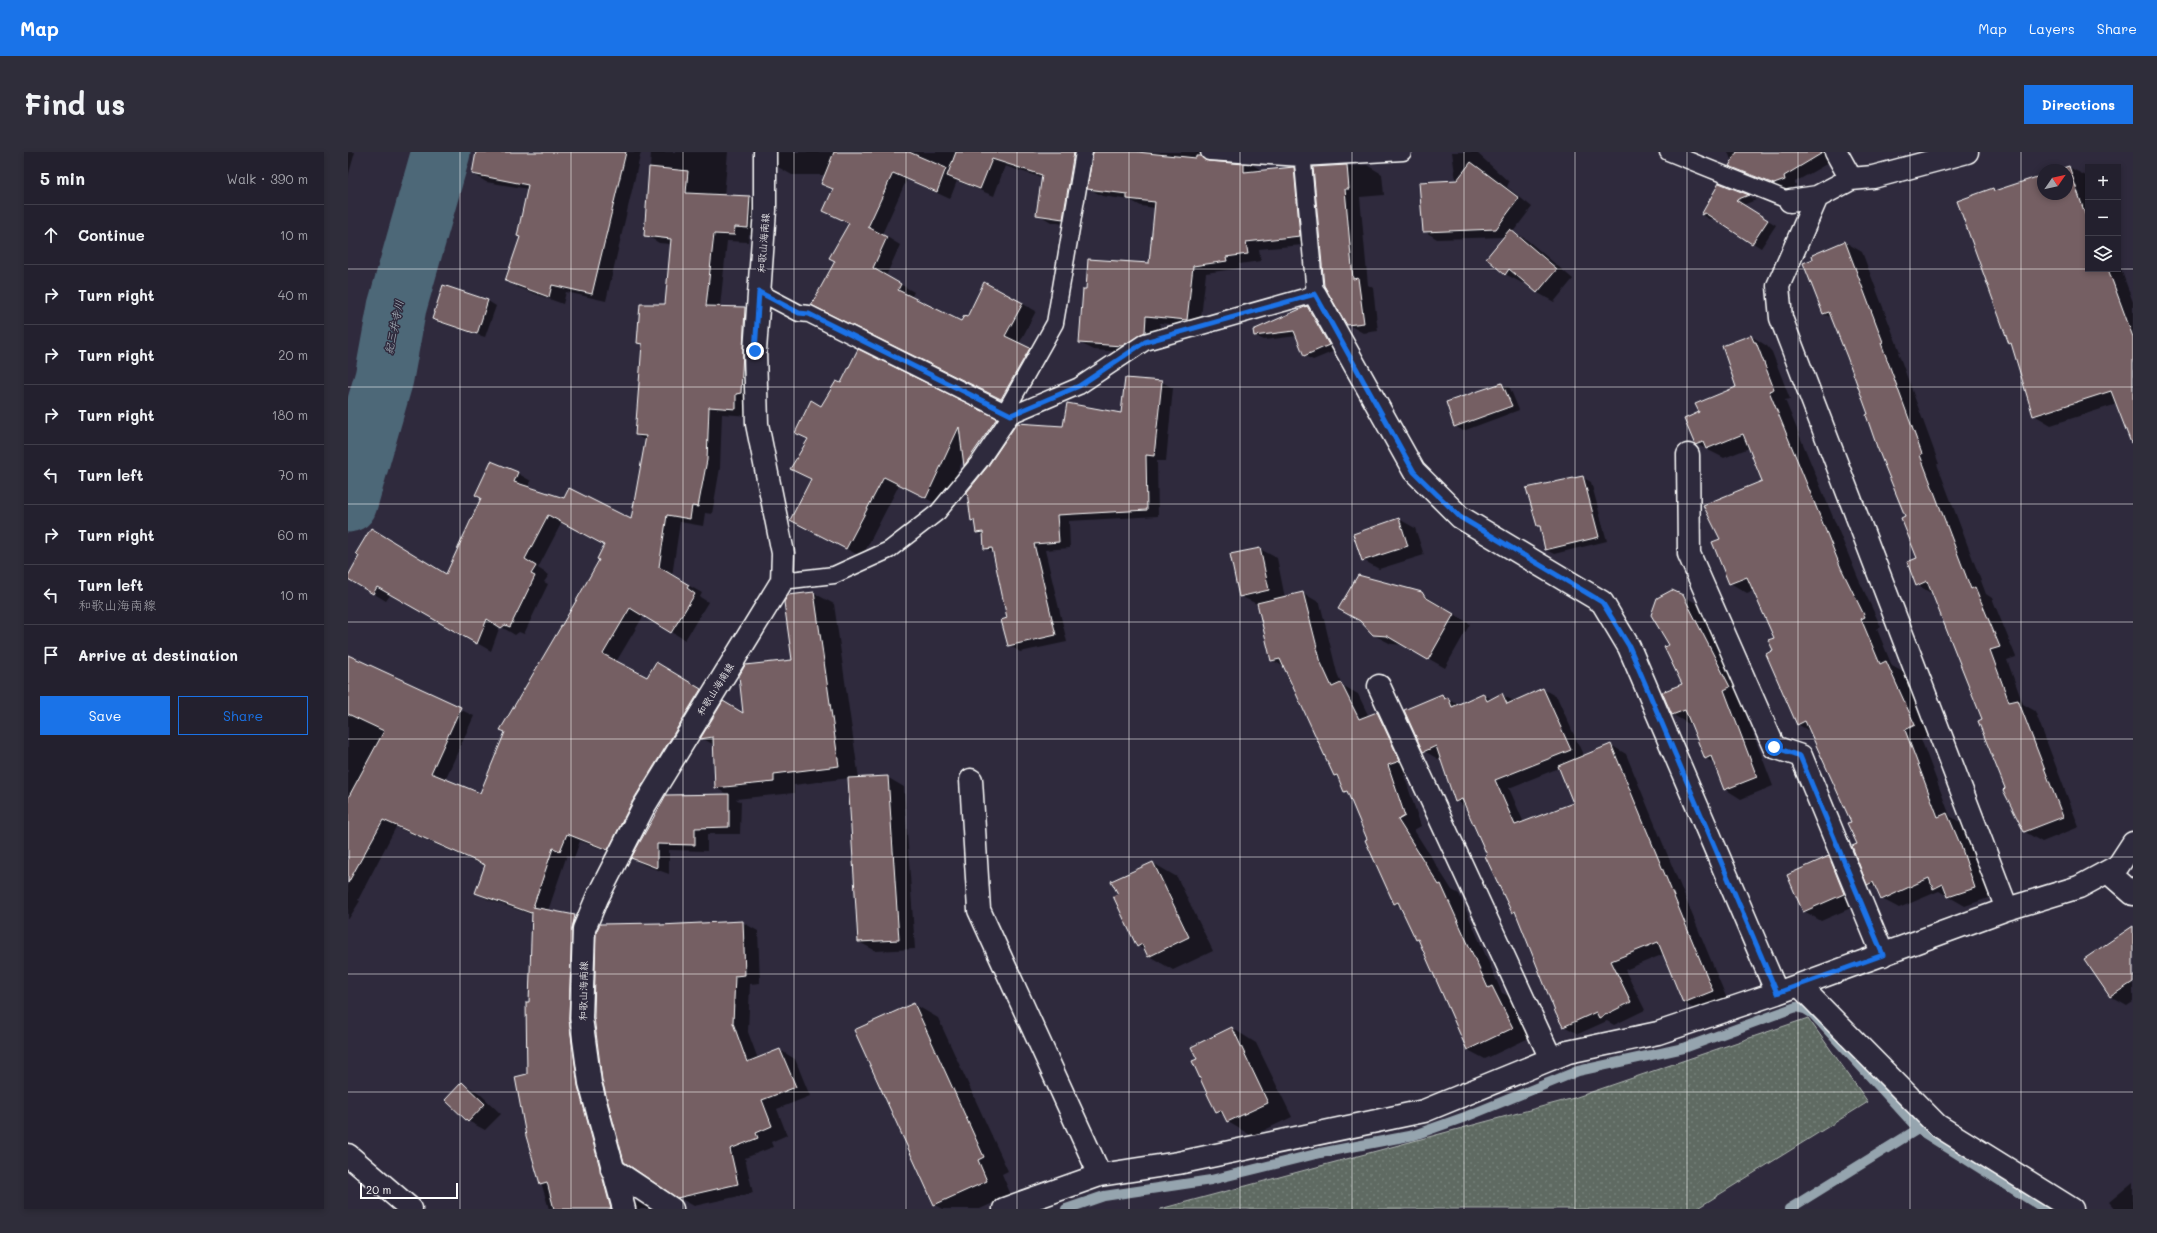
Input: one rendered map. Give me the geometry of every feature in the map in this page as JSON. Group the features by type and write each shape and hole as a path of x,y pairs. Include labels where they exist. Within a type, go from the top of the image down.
{"street":[{"name":"和歌山海南線","path":"624,1209 612,1169 590,1082 581,1018 584,930 597,898 643,808 782,581 783,553 757,424 755,351 765,210 765,152"},
{"path":"1836,152 1851,179"},
{"path":"1790,201 1817,197 1851,179 1873,177 1967,152"},
{"path":"1817,197 1778,286 1782,318 2008,909"},
{"path":"1315,294 1414,472 1460,517 1602,602 1629,646 1777,993"},
{"path":"1688,455 1689,554 1774,747 1800,756 1883,955"},
{"path":"1379,686 1552,1059"},
{"path":"971,780 979,910 1100,1175"},
{"path":"1004,1209 1100,1175 1178,1164 1424,1110 1568,1052 1658,1034 1777,993 2008,909 2079,887 2118,866 2133,843"},
{"path":"2108,872 2133,894"},
{"path":"1799,985 1937,1125 2072,1209"},
{"path":"348,1155 411,1209"},
{"path":"612,1169 672,1209"}],"lane":[{"path":"1011,415 1009,406 1055,323 1084,152"},
{"path":"1209,152 1302,155 1403,152"},
{"path":"1668,152 1790,201"},
{"path":"782,581 834,575 889,550 938,512 980,461 1011,415 1079,386 1145,342 1315,294 1302,155"},
{"path":"759,292 799,313 809,314 1011,415"}],"shaded area":[{"path":"1808,1018 1868,1102 1696,1209 1160,1209 1574,1098"}],"building":[{"path":"476,152 626,152 592,294 552,285 549,297 505,281 520,237 517,236 528,185 472,174"},
{"path":"834,152 909,152 946,168 937,192 893,173 868,227 887,237 873,268 901,284 898,290 961,321 964,316 967,317 984,282 1023,303 1005,336 1030,348 1001,399 811,305 835,261 829,258 849,223 823,211 833,189 821,184"},
{"path":"956,152 1074,152 1063,219 1036,215 1042,175 992,159 980,189 947,176"},
{"path":"1093,152 1137,152 1196,158 1196,156 1200,156 1208,161 1244,164 1244,172 1294,167 1300,236 1246,242 1248,254 1226,257 1227,261 1193,266 1187,320 1146,316 1145,332 1122,346 1079,343 1083,289 1086,289 1088,259 1149,263 1155,202 1127,199 1127,194 1087,189"},
{"path":"1737,152 1824,152 1784,176 1785,180 1774,184 1729,166"},
{"path":"1471,162 1519,198 1496,229 1423,232 1419,182 1457,180"},
{"path":"1347,165 1349,189 1345,189 1353,279 1358,278 1364,323 1347,325 1324,286 1313,167"},
{"path":"649,167 688,171 686,193 750,196 748,228 735,227 734,235 714,234 706,306 745,307 741,393 736,394 736,409 709,407 707,460 698,507 692,506 690,519 667,515 659,567 689,585 687,588 695,594 671,633 630,608 603,654 647,677 656,662 701,689 632,802 608,850 567,834 560,851 553,848 533,907 575,915 572,929 569,1020 578,1086 611,1209 554,1209 547,1182 540,1184 526,1136 515,1077 527,1074 526,1002 529,1002 532,911 531,913 475,893 485,865 383,820 348,883 348,798 384,731 348,714 348,655 461,707 431,773 480,793 505,732 500,730 576,601 599,560 597,559 604,545 548,515 525,559 536,566 531,574 535,576 510,627 505,625 501,628 487,619 477,644 377,587 373,594 348,579 348,576 359,556 356,553 371,528 446,574 481,498 475,495 491,461 518,472 514,482 564,498 569,488 631,519 646,436 635,435 642,344 637,343 640,304 665,304 671,239 644,236"},
{"path":"2037,177 2037,200 2073,200 2073,178 2085,214 2085,272 2109,272 2133,337 2133,443 2131,443 2111,391 2033,416 2011,343 2009,344 1957,201 1993,188 1994,191"},
{"path":"1719,183 1749,195 1736,200 1768,220 1752,244 1705,213 1701,215"},
{"path":"1510,229 1557,269 1537,293 1509,269 1505,275 1486,258"},
{"path":"1845,241 1883,342 1881,343 1922,454 1920,455 1971,589 1975,587 2000,647 1990,650 2009,702 2018,700 2063,817 2024,832 2003,790 2005,788 1978,721 1982,719 1927,581 1916,586 1907,562 1917,558 1901,518 1905,516 1877,447 1866,415 1868,414 1829,312 1823,314 1803,263 1813,259 1812,255"},
{"path":"443,285 488,300 477,334 432,319"},
{"path":"1307,306 1329,345 1304,356 1294,331 1254,336 1253,330"},
{"path":"1751,335 1754,342 1756,342 1774,389 1769,391 1841,568 1865,617 1861,619 1880,664 1886,661 1915,725 1905,730 1938,817 1947,813 1961,846 1975,888 1948,897 1943,884 1933,889 1929,878 1881,900 1873,882 1867,885 1852,846 1857,844 1847,823 1851,822 1805,721 1797,725 1766,654 1773,650 1768,640 1774,638 1747,577 1729,584 1712,542 1720,539 1703,505 1762,481 1743,434 1706,449 1703,442 1695,445 1684,419 1699,412 1695,404 1736,387 1722,346"},
{"path":"858,349 997,418 964,466 959,427 926,498 884,477 846,549 790,520 811,479 790,469 808,439 795,433 811,400 821,406 836,381 841,383"},
{"path":"1125,378 1162,381 1154,456 1146,455 1147,510 1057,515 1059,542 1034,544 1056,635 1008,646 1001,620 1007,618 992,548 984,549 983,532 976,533 974,520 971,521 967,492 988,466 1017,423 1063,426 1067,403 1121,413"},
{"path":"1502,383 1512,406 1454,427 1446,402"},
{"path":"1583,476 1599,537 1545,550 1540,526 1537,526 1526,488"},
{"path":"1399,518 1408,546 1362,561 1353,534"},
{"path":"1260,548 1269,590 1239,597 1230,554"},
{"path":"1358,575 1422,592 1425,597 1454,614 1428,660 1387,636 1373,635 1360,621 1338,609"},
{"path":"1672,590 1683,595 1730,687 1724,690 1757,777 1724,790 1711,756 1705,759 1685,710 1672,715 1662,692 1682,684 1664,647 1669,645 1651,615 1657,598"},
{"path":"814,592 839,766 774,774 774,782 715,788 713,737 700,739 723,701 743,713 739,676 745,665 792,660 784,602 788,595"},
{"path":"1303,592 1321,663 1332,687 1341,683 1359,719 1377,712 1400,761 1388,765 1405,816 1398,820 1439,885 1441,884 1488,988 1492,986 1513,1028 1467,1050 1418,939 1416,940 1398,902 1394,904 1365,840 1367,839 1347,791 1344,792 1337,775 1334,776 1280,659 1271,661 1257,603"},
{"path":"1543,688 1571,750 1495,780 1515,825 1573,803 1558,766 1611,744 1713,991 1683,1003 1658,942 1611,961 1631,1002 1599,1018 1596,1012 1563,1027 1556,1014 1515,911 1512,913 1485,856 1487,855 1462,799 1455,802 1436,746 1423,752 1404,710 1442,694 1444,699 1448,697 1452,707 1483,693 1487,701 1502,693 1507,704"},
{"path":"888,776 899,940 858,942 848,778"},
{"path":"729,794 729,827 695,828 695,845 657,844 657,868 631,858 666,795"},
{"path":"1829,856 1844,894 1803,912 1787,875"},
{"path":"1153,862 1189,937 1148,957 1142,944 1137,947 1113,896 1118,894 1111,881"},
{"path":"743,921 745,975 735,976 733,1023 747,1062 780,1049 796,1087 762,1100 772,1126 756,1133 758,1138 730,1149 738,1184 677,1198 624,1162 602,1080 594,1017 596,932 600,924 660,923 660,925"},
{"path":"2133,926 2133,982 2110,997 2084,959"},
{"path":"914,1003 984,1157 978,1160 987,1181 934,1205 854,1030"},
{"path":"1232,1027 1268,1103 1227,1122 1221,1110 1216,1112 1209,1098 1192,1061 1197,1059 1191,1047"},
{"path":"462,1082 485,1104 468,1122 445,1100"}],"waterway":[{"name":"紀三井寺川","path":"348,503 384,378 397,307 441,152"},
{"path":"1066,1209 1104,1196 1211,1180 1320,1153 1414,1135 1465,1117 1578,1071 1684,1048 1796,1007 1805,1009 1813,1014 1918,1129 2045,1209"},
{"path":"1789,1209 1918,1129"}],"route":[{"path":"755,351 759,292 799,313 809,314 1011,415 1079,386 1145,342 1315,294 1414,472 1460,517 1602,602 1629,646 1777,993 1883,955 1800,756 1774,747"}]}
